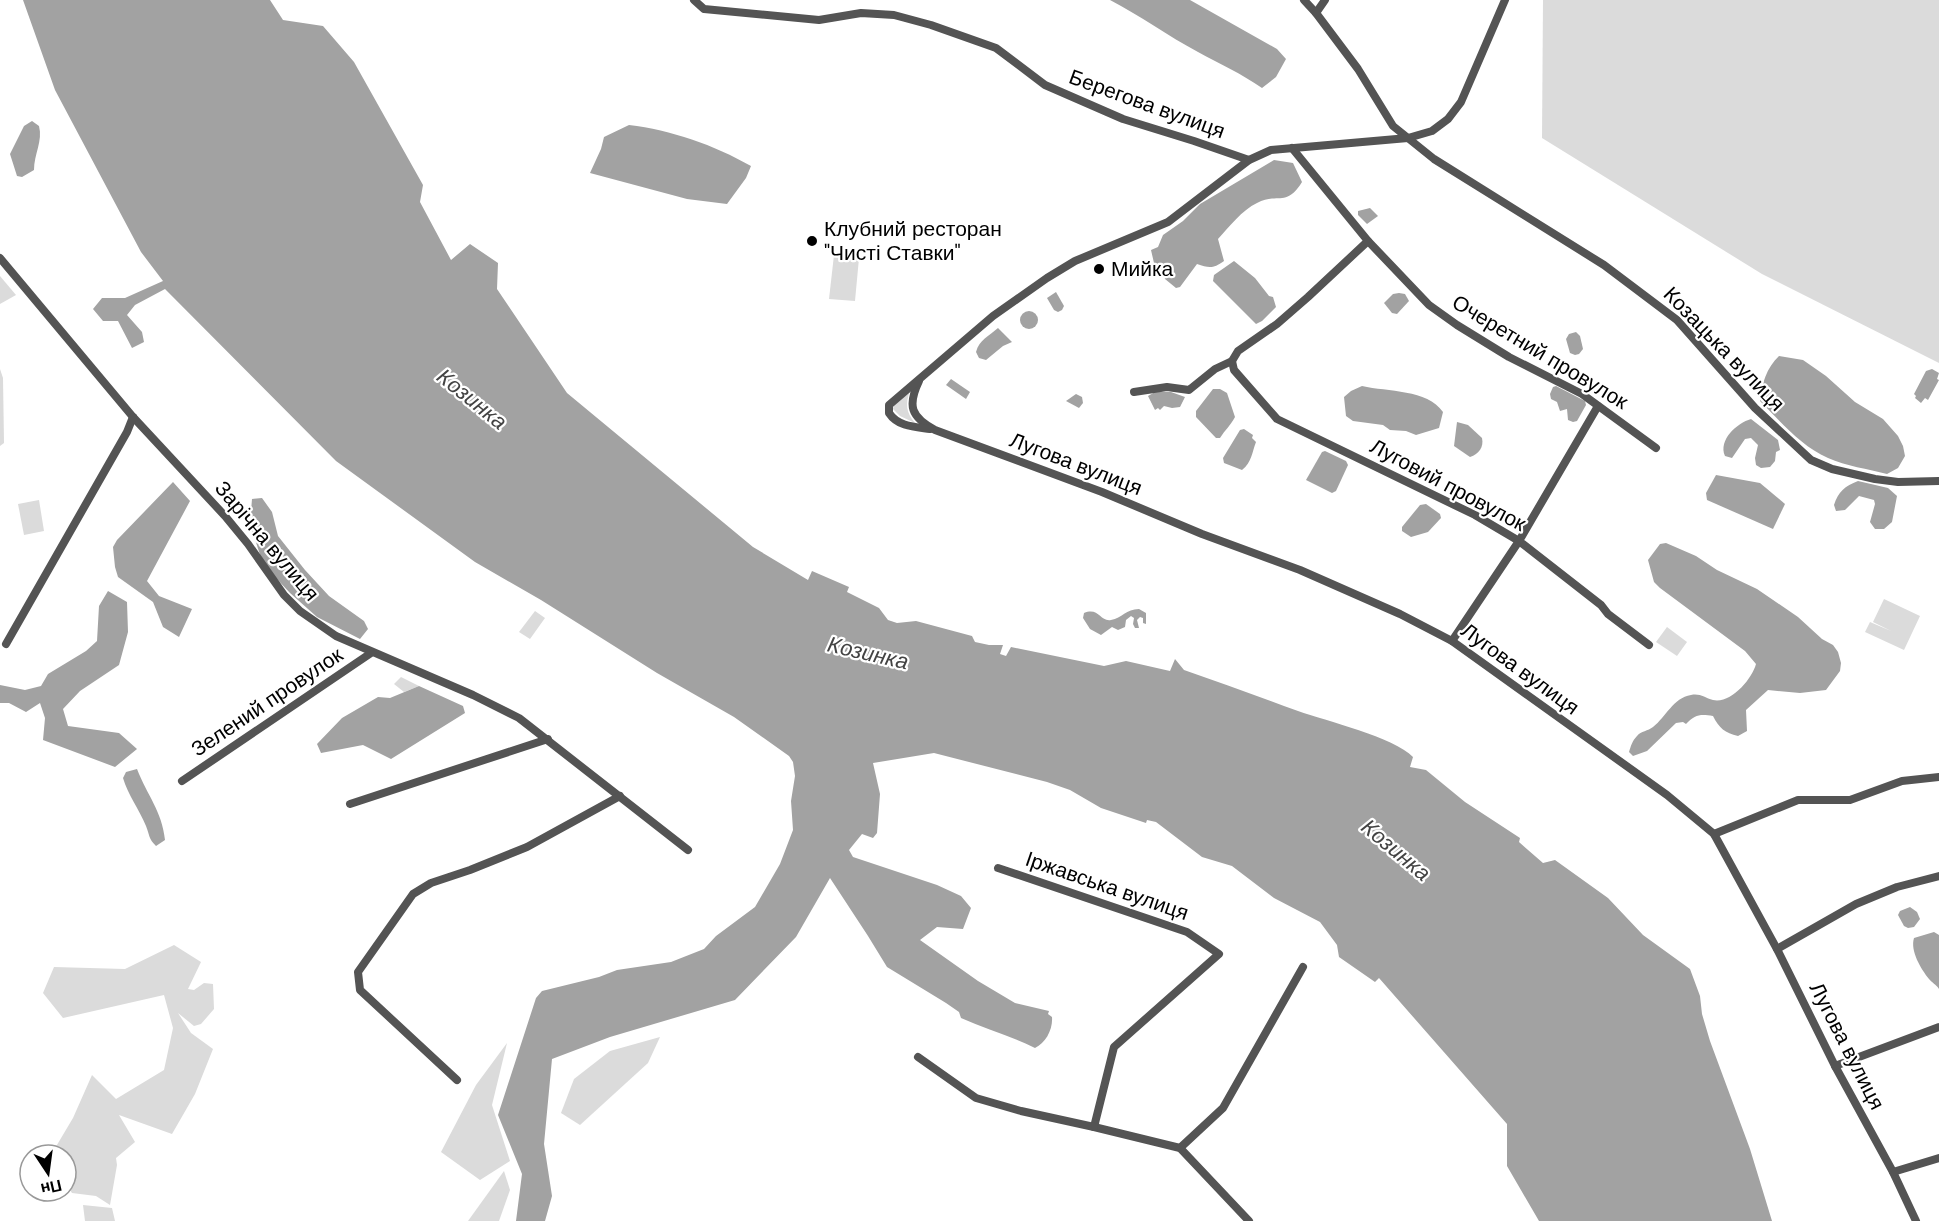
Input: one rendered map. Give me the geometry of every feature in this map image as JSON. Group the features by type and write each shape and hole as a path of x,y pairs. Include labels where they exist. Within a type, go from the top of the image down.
{"street":[{"name":"Берегова вулиця","path":"694,0 704,9 819,21 861,13 894,15 931,25 996,48 1045,85 1123,119 1249,160"},
{"name":"Козацька вулиця","path":"1304,0 1358,69 1393,126 1434,159 1604,265 1642,292 1677,320 1755,408 1811,460 1832,469 1898,483 1939,481"},
{"path":"1316,13 1325,0"},
{"path":"935,430 903,424 893,419 889,413 891,403 993,316 1075,261 1168,222 1249,160 1271,150 1408,138 1432,131 1448,119 1461,102 1505,0"},
{"name":"Очеретний провулок","path":"1292,148 1368,242 1429,305 1509,357 1551,378 1598,406 1656,448"},
{"path":"1134,392 1167,387 1189,390 1215,369 1232,361 1238,351 1277,324 1368,242"},
{"name":"Зарічна вулиця","path":"0,258 133,417 236,530 284,596 312,621 371,653 519,718 688,850"},
{"name":"Луговий провулок","path":"1232,361 1234,370 1277,419 1475,515 1519,542 1649,645"},
{"name":"Лугова вулиця","path":"919,381 912,396 912,410 923,423 935,430 1102,492 1203,534 1300,570 1452,641 1667,795 1714,834 1777,949 1835,1066 1893,1172 1916,1221"},
{"path":"1452,641 1519,542 1598,406"},
{"path":"6,644 127,432 133,417"},
{"name":"Зелений провулок","path":"182,781 371,653"},
{"path":"350,804 548,739"},
{"path":"1714,834 1798,800 1850,800 1902,781 1939,777"},
{"path":"458,1080 360,990 358,972 413,894 431,883 527,847 620,795"},
{"name":"Іржавська вулиця","path":"998,868 1187,932 1219,954 1114,1047 1094,1127"},
{"path":"1777,949 1856,904 1897,887 1939,876"},
{"path":"1180,1148 1223,1108 1303,967"},
{"path":"1835,1066 1939,1027"},
{"path":"918,1057 976,1098 1021,1111 1180,1148 1249,1221"},
{"path":"1893,1172 1939,1158"}],"shaded area":[{"path":"1543,0 1939,0 1939,363 1762,274 1542,138"},
{"path":"834,255 859,258 855,301 829,299"},
{"path":"0,276 16,295 0,304"},
{"path":"0,369 3,378 4,443 0,446"},
{"path":"910,391 907,408 915,423 900,416 893,409 894,405"},
{"path":"39,500 44,531 24,535 18,504"},
{"path":"1884,599 1920,616 1904,650 1865,632 1870,622 1891,631 1873,622"},
{"path":"535,611 545,618 530,639 519,632"},
{"path":"1667,627 1687,642 1677,656 1656,642"},
{"path":"401,677 419,686 404,692 394,684"},
{"path":"174,945 201,962 188,989 194,990 204,983 213,984 214,1009 201,1024 194,1026 178,1013 191,1033 213,1049 195,1094 172,1134 119,1115 135,1142 116,1158 117,1165 110,1205 96,1196 78,1194 78,1143 58,1143 73,1118 92,1075 116,1099 164,1070 173,1028 164,995 63,1018 43,993 54,967 125,969"},
{"path":"660,1037 648,1063 580,1125 561,1113 574,1079 610,1051"},
{"path":"507,1043 492,1105 510,1161 480,1180 441,1152 476,1085"},
{"path":"504,1171 510,1190 499,1221 468,1221"},
{"path":"83,1205 112,1208 115,1221 85,1221"}],"water":[{"name":"Козинка","path":"23,0 270,0 283,20 323,26 354,62 423,185 420,202 451,260 470,244 498,263 497,289 567,393 753,547 808,580 812,571 849,587 847,592 879,608 888,620 897,623 916,621 972,636 975,642 1003,645 1000,654 1006,656 1011,647 1104,666 1126,661 1170,671 1175,659 1184,670 1376,736 1404,750 1413,757 1410,767 1426,770 1465,802 1520,838 1519,842 1543,863 1555,860 1608,898 1643,935 1690,969 1700,996 1702,1014 1710,1041 1750,1149 1772,1221 1539,1221 1507,1166 1507,1124 1379,978 1375,982 1339,957 1337,945 1320,922 1274,898 1232,866 1202,857 1156,822 1147,820 1146,823 1101,808 1070,790 1047,782 934,753 873,763 880,794 877,833 873,838 862,834 849,850 853,857 937,885 961,896 971,908 963,929 937,927 920,940 978,981 1015,1003 1049,1011 1048,1014 1052,1017 1051,1026 1042,1043 1035,1048 961,1018 959,1012 946,1003 887,967 830,878 796,937 735,1000 610,1037 552,1059 544,1144 552,1196 545,1221 516,1221 522,1174 498,1115 536,998 542,991 599,977 617,970 671,962 704,949 716,936 755,907 780,864 793,830 791,801 795,776 793,762 789,756 734,717 475,562 336,461 165,289 135,305 127,315 142,332 144,342 132,348 118,321 103,321 93,309 102,298 125,298 163,281 141,252 55,90"},
{"path":"1110,0 1190,0 1277,49 1286,59 1276,77 1262,88"},
{"path":"32,121 39,126 40,132 34,170 22,177 17,176 10,154 24,126"},
{"path":"629,125 692,139 751,166 746,178 727,204 687,199 590,173 604,137"},
{"path":"1274,160 1293,163 1302,182 1296,190 1286,197 1257,203 1236,219 1218,239 1224,261 1211,267 1197,264 1180,287 1176,288 1165,279 1162,270 1154,263 1151,250 1158,247 1163,235 1183,221 1200,204"},
{"path":"1370,208 1378,216 1367,224 1358,215 1358,211"},
{"path":"1234,261 1255,278 1269,296 1273,297 1276,307 1256,324 1213,281 1214,275"},
{"path":"1056,292 1064,306 1058,312 1054,310 1047,298"},
{"path":"1393,294 1405,294 1409,301 1397,314 1392,313 1384,303"},
{"path":"1025,311 1033,311 1038,316 1036,327 1025,329 1020,324 1020,316"},
{"path":"998,328 1012,342 1003,346 986,360 979,358 976,352 979,344"},
{"path":"1576,332 1580,336 1583,349 1575,355 1570,353 1566,339 1569,334"},
{"path":"1779,356 1803,360 1826,376 1855,402 1883,419 1898,436 1903,446 1905,456 1898,468 1887,474 1842,463 1818,453 1792,433 1760,401 1765,377"},
{"path":"1932,369 1939,373 1937,379 1939,380 1928,400 1925,398 1921,403 1914,394 1926,371"},
{"path":"951,379 970,392 966,399 946,385"},
{"path":"1362,386 1417,395 1427,399 1443,412 1439,428 1416,435 1406,431 1390,430 1383,425 1353,421 1346,416 1344,397"},
{"path":"1556,386 1585,401 1586,405 1577,421 1568,420 1567,409 1560,411 1557,402 1551,399 1550,394"},
{"path":"1213,389 1220,389 1227,393 1235,417 1220,438 1216,438 1196,417 1196,411"},
{"path":"1155,392 1171,392 1185,397 1180,407 1164,406 1160,410 1158,408 1155,410 1148,396"},
{"path":"1076,394 1082,397 1083,403 1079,408 1066,401"},
{"path":"1751,419 1778,440 1780,450 1776,452 1775,461 1770,467 1761,468 1756,465 1758,445 1751,438 1745,439 1732,458 1725,456 1726,438 1740,424"},
{"path":"1457,422 1468,425 1482,438 1481,447 1473,456 1470,457 1454,446"},
{"path":"1244,429 1253,435 1252,438 1256,442 1250,460 1242,470 1224,463 1223,458 1240,430"},
{"path":"1325,451 1346,461 1348,465 1336,491 1332,493 1306,480 1322,452"},
{"path":"1716,475 1760,483 1785,504 1773,529 1707,500 1706,493"},
{"path":"1858,481 1888,488 1897,496 1892,522 1884,529 1875,529 1870,522 1874,500 1859,496 1845,510 1836,511 1834,505 1840,493"},
{"path":"173,482 190,501 147,581 159,596 192,609 179,637 163,627 153,602 118,577 113,547 117,540"},
{"path":"262,498 272,512 278,536 305,570 329,596 364,621 368,629 360,639 317,617 263,564 250,524 252,499"},
{"path":"1426,504 1440,514 1441,518 1428,532 1411,537 1402,531 1402,527 1420,505"},
{"path":"1666,543 1696,556 1717,570 1757,589 1833,645 1841,663 1840,671 1826,690 1800,693 1768,690 1746,710 1747,731 1738,736 1723,729 1713,716 1698,715 1686,724 1676,723 1647,751 1633,756 1629,752 1635,738 1658,723 1679,700 1694,695 1713,700 1727,698 1740,689 1750,677 1756,664 1745,651 1654,582 1648,560 1660,544"},
{"path":"108,591 127,602 128,632 119,665 80,691 63,709 68,726 119,733 137,749 115,767 43,740 45,718 40,703 26,712 9,703 0,703 0,685 25,690 41,686 48,674 86,651 97,641 99,606"},
{"path":"1139,609 1146,613 1146,624 1140,617 1137,620 1139,628 1135,628 1134,618 1131,616 1126,620 1125,627 1118,630 1112,627 1101,635 1090,629 1083,618 1084,613 1093,612 1104,619 1111,620 1131,610"},
{"path":"419,686 463,706 465,713 391,759 363,745 321,753 317,744 342,718 378,697 390,698"},
{"path":"137,769 161,820 165,840 156,846 150,839 123,778 126,772"},
{"path":"1910,907 1917,912 1920,919 1914,927 1908,928 1904,926 1898,915 1900,911"},
{"path":"1934,932 1939,935 1939,989 1917,960 1913,943 1914,938"}],"place":[{"name":"Клубний ресторан \"Чисті Ставки\"","path":"812,241"},
{"name":"Мийка","path":"1099,269"}]}
